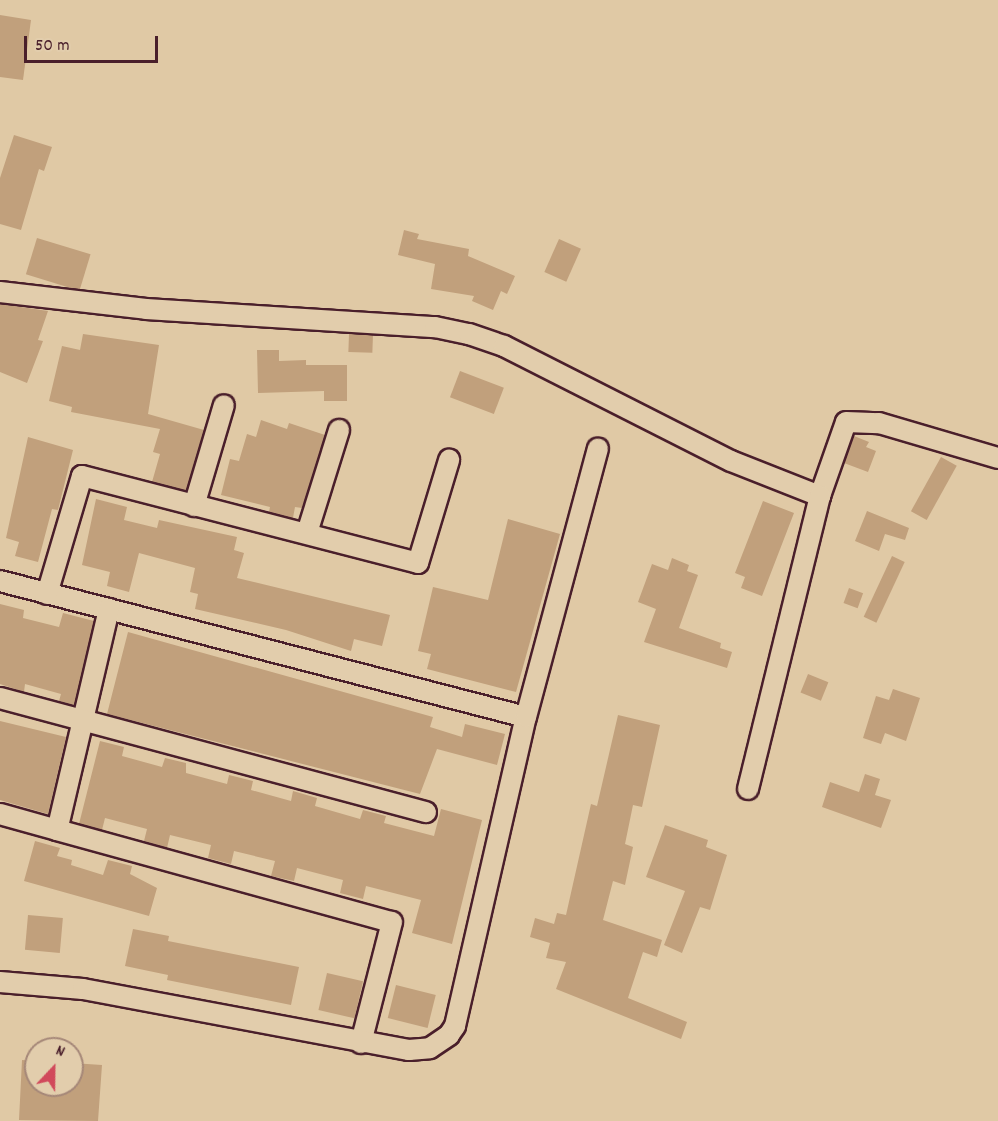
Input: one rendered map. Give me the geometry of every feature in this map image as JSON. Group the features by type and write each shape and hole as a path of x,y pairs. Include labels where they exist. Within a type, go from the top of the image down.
{"street":[{"path":"0,292 146,309 435,327 469,334 522,355 731,461 820,496"},
{"path":"194,506 224,405"},
{"path":"748,789 820,496 846,422 879,423 998,458"},
{"path":"308,533 339,430"},
{"path":"0,982 83,989 361,1043 409,1050 430,1048 455,1026 526,717 598,449"},
{"path":"47,594 82,476 418,563 449,460"},
{"path":"0,581 526,717"},
{"path":"57,830 80,720 109,609"},
{"path":"0,698 426,812"},
{"path":"0,814 392,922 361,1043"}],"building":[{"path":"0,15 31,20 23,80 0,77"},
{"path":"14,135 52,147 44,171 39,169 21,230 0,224 0,178"},
{"path":"404,230 419,234 417,239 469,249 468,256 515,276 507,294 501,291 493,310 472,301 474,296 431,289 435,264 398,255"},
{"path":"37,238 91,254 79,291 26,274"},
{"path":"559,239 581,249 566,282 544,272"},
{"path":"0,304 48,311 38,340 43,341 27,383 0,372"},
{"path":"83,334 159,345 148,414 204,430 186,491 152,482 160,454 153,452 160,429 71,412 72,407 49,401 62,346 80,350"},
{"path":"349,334 373,335 372,353 348,352"},
{"path":"257,350 279,350 279,361 306,360 306,365 347,365 347,401 324,401 324,391 258,393"},
{"path":"460,371 504,388 494,414 450,397"},
{"path":"261,420 287,429 289,423 325,435 302,508 295,507 293,518 269,512 270,507 221,495 230,459 239,461 247,434 256,437"},
{"path":"854,436 869,442 866,447 876,451 868,472 844,463"},
{"path":"28,437 73,450 58,510 52,509 38,562 15,556 19,542 6,538"},
{"path":"941,457 957,466 927,520 911,511"},
{"path":"96,499 127,507 124,520 157,528 159,520 237,537 234,550 244,553 237,578 390,615 382,646 354,639 351,651 286,630 195,609 198,594 190,592 195,568 139,553 129,592 107,586 110,572 82,565"},
{"path":"763,501 794,513 762,596 741,588 745,577 735,573"},
{"path":"867,511 909,528 905,540 885,534 879,551 855,541"},
{"path":"508,519 560,534 516,692 427,669 431,654 418,651 433,587 488,600"},
{"path":"892,556 905,562 876,623 864,617"},
{"path":"672,558 689,565 687,571 698,575 679,628 721,643 720,648 732,652 727,668 644,642 656,609 638,602 652,564 668,570"},
{"path":"849,588 863,593 858,608 844,603"},
{"path":"0,604 24,610 23,618 59,627 63,613 94,621 74,705 59,701 61,694 25,684 24,692 0,684"},
{"path":"128,632 433,717 430,727 462,737 465,724 505,734 497,765 437,749 420,794 107,714"},
{"path":"808,674 828,682 821,701 801,693"},
{"path":"893,689 920,698 906,741 885,733 881,744 863,738 876,696 889,700"},
{"path":"618,715 660,725 642,807 633,805 625,844 633,847 625,885 613,881 603,920 662,940 657,957 643,952 628,998 687,1022 681,1039 556,989 566,962 546,958 550,943 530,937 535,918 554,924 557,913 566,915 591,804 597,806"},
{"path":"0,721 66,737 48,814 0,800"},
{"path":"100,741 124,747 122,756 162,767 165,758 186,763 186,773 227,784 229,775 253,781 251,790 291,801 293,791 317,798 315,806 360,819 363,810 386,816 384,823 434,836 441,809 482,820 452,944 412,933 421,900 366,886 363,899 340,893 343,880 297,868 294,881 271,876 275,861 234,851 231,864 208,858 211,845 170,835 167,848 144,841 147,829 105,818 102,830 79,824"},
{"path":"865,774 880,779 875,795 891,800 881,828 822,807 830,782 859,792"},
{"path":"665,825 708,840 706,847 727,855 710,910 700,907 682,953 664,945 685,891 646,877"},
{"path":"35,841 60,848 57,856 72,860 71,865 103,875 108,860 132,866 130,874 157,888 149,916 24,881"},
{"path":"28,915 63,918 60,953 25,950"},
{"path":"133,929 169,936 168,941 299,967 291,1005 167,980 168,975 125,966"},
{"path":"327,973 363,981 355,1018 318,1010"},
{"path":"396,985 436,995 428,1028 388,1018"},
{"path":"22,1060 24,1060 24,1097 84,1097 84,1064 102,1065 98,1121 19,1120"}]}
